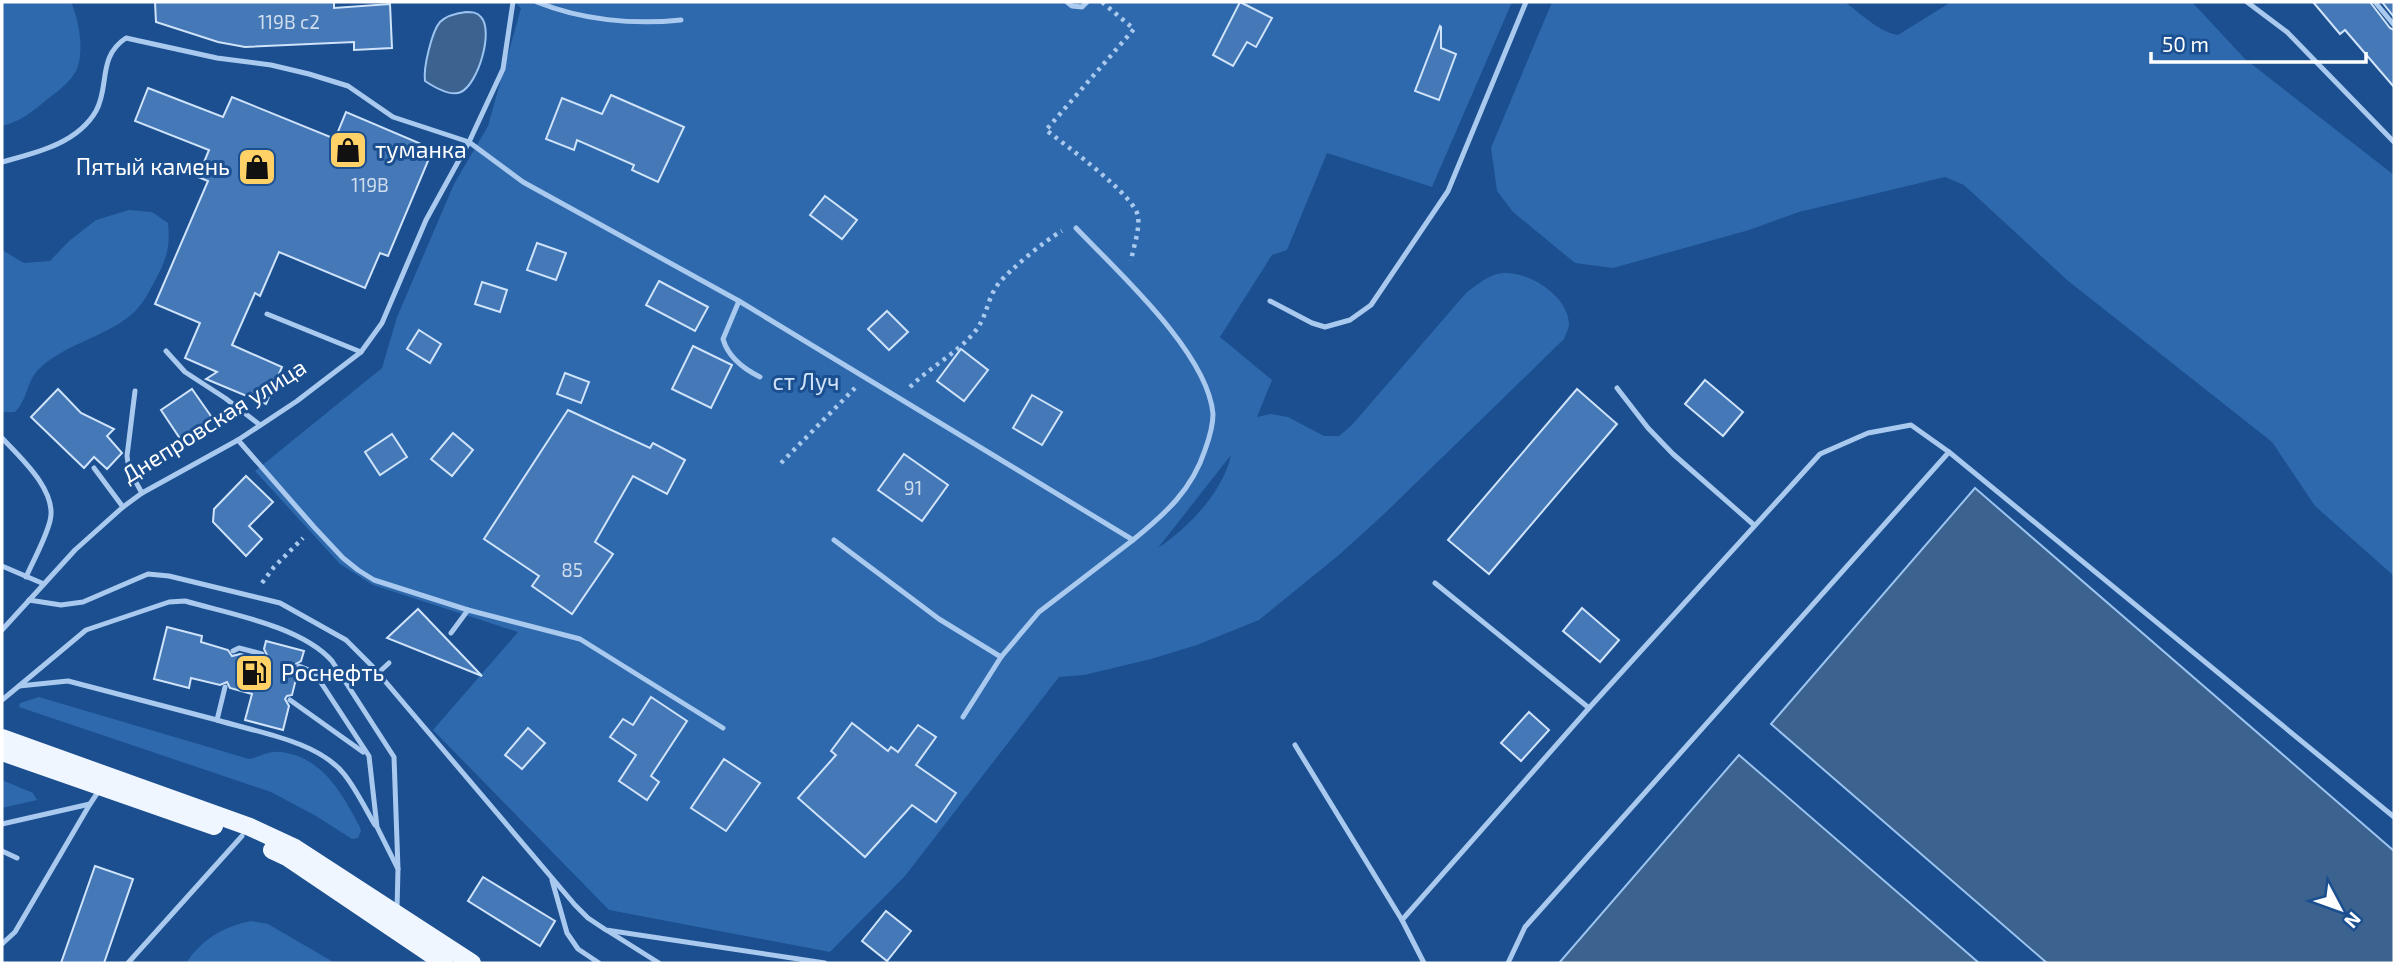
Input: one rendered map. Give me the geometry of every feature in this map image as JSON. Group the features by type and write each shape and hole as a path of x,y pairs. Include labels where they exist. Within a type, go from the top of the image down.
{"main road":[{"path":"2,738 250,827 296,848 472,963"},
{"path":"2,752 242,836 287,857 444,963"}],"lane":[{"name":"Днепровская улица","path":"2,630 75,550 123,507 142,493 238,440 320,385 361,352 382,323 426,220 469,142 503,69 513,2"},
{"path":"537,2 585,17 659,23 681,20"},
{"path":"1067,2 1082,7 1087,2"},
{"path":"1270,301 1325,327 1350,320 1371,305 1448,191 1526,2"},
{"path":"2247,2 2287,32 2394,142"},
{"path":"2375,2 2394,25"},
{"path":"2,162 52,148 81,128 97,110 109,55 116,44 126,38 218,58 271,65 348,86 393,117 469,142 523,182 568,209 739,301 1133,540"},
{"path":"963,717 1001,657 1039,612 1163,516 1193,479 1210,435 1213,415 1199,370 1126,280 1076,228"},
{"path":"739,301 723,339 725,346 739,363 760,377"},
{"path":"267,314 361,352"},
{"path":"166,351 185,372 260,425"},
{"path":"1617,388 1648,428 1673,454 1754,525"},
{"path":"135,391 127,456 129,470 142,493"},
{"path":"1402,920 1589,708 1821,454 1868,433 1911,425 1949,453 2394,817"},
{"path":"2,438 30,467 47,494 51,518 26,577"},
{"path":"238,440 343,558 374,580 468,610 580,639 723,728"},
{"path":"1508,963 1525,926 1949,453"},
{"path":"94,468 123,507"},
{"path":"834,540 939,619 1001,657"},
{"path":"2,566 44,584"},
{"path":"29,600 61,605 83,602 148,575 169,576 280,603 346,640 589,919 659,963"},
{"path":"1435,583 1589,708"},
{"path":"2,701 86,630 169,601 185,601 298,635 321,648 332,661 394,757 397,914"},
{"path":"451,633 468,610"},
{"path":"233,651 239,648 262,654"},
{"path":"377,674 389,663"},
{"path":"299,666 313,672 369,756 377,827"},
{"path":"19,686 68,681 305,746 343,773 377,827 398,869"},
{"path":"217,720 225,687"},
{"path":"290,700 369,756"},
{"path":"1295,745 1402,920 1424,963"},
{"path":"2,943 15,932 101,787"},
{"path":"2,824 90,804"},
{"path":"128,963 242,836"},
{"path":"2,851 17,858"},
{"path":"551,877 567,933 578,949 598,963"},
{"path":"606,930 825,963"}],"path":[{"path":"1101,2 1134,29 1046,130 1113,184 1135,206 1139,216 1126,280"},
{"path":"900,398 916,381 971,337 985,320 989,303 999,284 1045,242 1059,232 1076,228"},
{"path":"781,463 865,377"},
{"path":"254,596 274,567 314,527"}],"green space":[{"path":"2,2 71,2 78,27 80,55 76,71 66,84 29,113 2,126"},
{"name":"ст Луч","path":"515,2 1512,2 1432,187 1327,153 1287,250 1272,255 1220,337 1272,380 1257,417 1271,414 1288,417 1324,436 1339,436 1352,425 1466,293 1489,277 1504,273 1536,281 1555,295 1562,304 1567,314 1568,329 1564,339 1383,515 1259,620 1197,645 1151,659 1084,675 1059,677 905,876 830,952 609,910 433,730 518,632 373,585 340,564 255,471 382,368 397,317 454,184 488,126 521,8","holes":["1231,455 1227,469 1203,508 1158,548"]},
{"path":"1552,2 1845,2 1877,26 1898,35 1951,2 2192,2 2245,59 2394,175 2394,576 2315,506 2272,442 2067,280 1964,185 1945,177 1799,212 1749,230 1613,268 1575,263 1513,212 1497,191 1491,148"},
{"path":"129,210 152,212 168,223 166,256 146,296 135,311 120,323 48,361 34,375 15,412 2,412 2,250 24,263 50,261 69,241 96,220"},
{"path":"39,697 249,759 273,752 295,755 308,761 329,778 359,825 361,831 358,838 352,839 271,792 19,707 20,703"},
{"path":"2,780 33,793 37,800 2,808"},
{"path":"251,921 268,924 335,963 186,963 199,947 214,935"}],"shaded area":[{"path":"466,12 481,17 485,24 485,45 478,68 467,87 457,93 447,92 425,81 429,50 440,22 449,16"},
{"path":"1975,488 2394,851 2394,963 2047,963 1771,724"},
{"path":"1739,755 1979,963 1559,963"}],"building":[{"path":"155,2 334,2 334,8 390,4 392,48 354,50 354,42 245,47 218,42 156,22"},
{"path":"1240,2 1272,18 1256,47 1247,42 1233,66 1213,55"},
{"path":"2313,2 2370,2 2394,30 2394,87 2345,30 2340,34"},
{"path":"2382,2 2394,2 2394,17"},
{"path":"1440,26 1441,48 1456,54 1439,100 1415,91"},
{"path":"148,88 223,117 232,97 335,139 346,112 433,149 388,256 380,253 365,288 279,252 260,296 255,293 232,345 282,367 266,404 206,379 217,372 185,358 200,323 155,304 208,181 198,177 209,150 135,121"},
{"path":"611,95 684,127 658,182 632,170 634,165 577,140 574,150 546,139 562,98 602,114"},
{"path":"825,196 857,220 842,239 810,215"},
{"path":"537,243 566,253 556,280 527,270"},
{"path":"659,281 708,307 695,331 646,305"},
{"path":"482,282 507,290 500,312 475,304"},
{"path":"887,311 908,332 889,350 868,329"},
{"path":"419,330 441,344 430,363 407,349"},
{"path":"693,346 732,365 711,408 672,389"},
{"path":"961,349 988,370 964,401 937,381"},
{"path":"565,373 589,382 581,403 557,394"},
{"path":"1705,380 1743,412 1723,436 1685,404"},
{"path":"58,389 81,413 114,429 107,436 122,453 107,469 94,457 84,468 31,417"},
{"path":"192,389 213,419 181,440 161,410"},
{"path":"1577,389 1617,424 1489,574 1448,540"},
{"path":"1032,395 1062,412 1042,445 1013,428"},
{"path":"568,410 650,448 653,443 685,460 667,494 633,476 595,542 613,554 572,614 532,586 539,576 484,539"},
{"path":"453,433 473,450 452,476 431,459"},
{"path":"392,434 407,457 380,475 365,452"},
{"path":"904,454 948,485 922,521 878,490"},
{"path":"246,476 273,502 249,526 262,539 246,556 213,522 214,509"},
{"path":"1582,608 1619,640 1600,662 1563,631"},
{"path":"418,609 482,676 387,638"},
{"path":"167,627 202,636 201,642 228,650 232,656 240,654 264,659 267,655 264,649 266,641 304,651 301,661 294,665 298,671 292,695 285,699 289,706 283,730 245,720 252,694 230,688 227,682 220,685 191,678 189,688 154,679"},
{"path":"651,697 687,721 651,776 659,782 647,800 619,781 636,755 610,737 623,719 633,725"},
{"path":"1529,712 1549,730 1521,761 1501,743"},
{"path":"852,723 888,751 891,747 898,752 918,725 936,737 916,765 956,793 936,822 912,805 865,857 798,798 836,755 831,751"},
{"path":"528,728 545,743 522,769 505,755"},
{"path":"724,759 760,783 726,831 691,808"},
{"path":"95,866 133,879 104,963 61,963"},
{"path":"483,877 555,921 540,946 468,901"},
{"path":"886,911 911,931 887,961 862,941"}],"place":[{"name":"туманка","path":"348,150"},
{"name":"Пятый камень","path":"257,167"},
{"name":"Роснефть","path":"254,673"}]}
